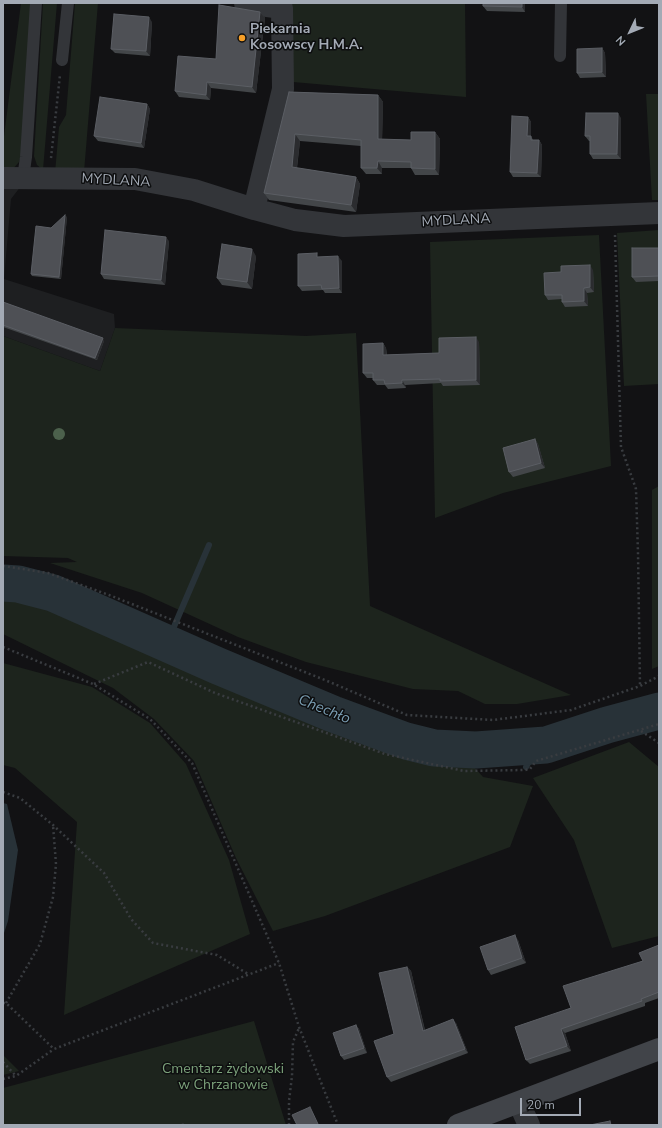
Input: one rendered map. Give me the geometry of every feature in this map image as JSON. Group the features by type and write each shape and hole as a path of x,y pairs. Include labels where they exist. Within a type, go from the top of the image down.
{"street":[{"path":"245,3 282,6 283,89 254,209"},
{"name":"MYDLANA","path":"13,178 135,179 194,190 295,220 344,226 659,213"},
{"path":"458,1125 659,1049"},
{"path":"519,1102 529,1125"}],"lane":[{"name":"MYDLANA","path":"13,178 26,157 36,3"},
{"path":"62,60 68,3"},
{"path":"560,56 561,3"}],"path":[{"path":"49,178 62,60"},
{"path":"614,214 621,447 636,489 640,686"},
{"path":"3,566 48,573 109,595 325,680 407,715 493,720 571,710 640,686 659,676"},
{"path":"3,647 93,684 150,719 192,763 279,963 299,1027 338,1125"},
{"path":"93,684 148,662 215,694 385,754 464,771 530,769 536,761 659,724"},
{"path":"640,730 659,743"},
{"path":"3,792 20,798 53,825 104,873 131,919 154,943 217,955 248,974"},
{"path":"53,825 56,864 53,897 40,944 5,1003 54,1049"},
{"path":"3,1080 16,1076 54,1049 279,963"},
{"path":"289,1125 293,1042 299,1027"},
{"path":"3,1062 16,1076"}],"shaded area":[{"path":"3,186 21,186 11,199 4,279 114,314 115,328 100,371 3,336"},
{"path":"3,803 7,804 18,850 8,921 3,936"}],"green space":[{"path":"21,3 30,3 32,7 22,153 19,162 13,169 3,172 3,144"},
{"path":"43,3 57,3 43,170 37,165 34,156"},
{"path":"75,3 98,3 84,172 55,173 59,127 66,115"},
{"path":"291,3 465,3 466,97 293,82"},
{"path":"646,94 659,94 659,200 652,200"},
{"path":"659,230 659,384 624,386 617,233"},
{"path":"599,235 611,466 503,493 435,518 430,242"},
{"path":"115,328 306,336 356,333 370,606 571,695 517,704 485,704 458,691 413,689 306,662 238,637 142,593 50,563 77,562 68,558 3,556 3,336 100,371"},
{"path":"659,486 659,666 652,669 652,490"},
{"path":"11,590 90,616 295,710 430,753 470,754 474,767 483,777 533,786 510,847 325,916 273,931 236,858 194,761 154,719 113,688 3,634 3,591"},
{"path":"3,663 92,687 150,723 186,764 229,860 250,934 64,1015 77,822 15,768 3,765"},
{"path":"629,742 659,767 659,936 612,948 574,840 533,778"},
{"name":"Cmentarz żydowski w Chrzanowie","path":"254,1021 286,1125 3,1125 3,1088"},
{"path":"3,1055 19,1071 3,1075"}],"building":[{"path":"483,3 522,3 522,7 483,6"},
{"path":"219,5 260,12 252,87 207,82 206,95 175,91 178,56 216,59"},
{"path":"114,14 149,17 146,51 111,49"},
{"path":"602,48 602,72 577,73 577,49"},
{"path":"289,92 378,95 378,139 411,140 411,132 435,132 435,169 411,168 411,162 378,161 377,168 361,168 361,140 295,134 292,167 356,177 351,205 264,193"},
{"path":"100,97 147,104 141,143 94,136"},
{"path":"586,113 618,113 617,154 590,154 590,136 585,136"},
{"path":"512,116 528,117 527,136 531,136 531,140 539,140 537,173 510,172"},
{"path":"65,215 59,277 31,274 36,226 51,228"},
{"path":"105,230 166,237 161,280 101,274"},
{"path":"222,244 252,249 247,282 217,278"},
{"path":"632,248 659,248 659,276 632,277"},
{"path":"317,253 317,257 338,256 339,288 322,289 321,285 298,286 298,254"},
{"path":"590,265 590,287 584,288 584,301 562,302 562,295 545,295 544,273 561,272 561,266"},
{"path":"3,302 103,338 95,358 3,325"},
{"path":"476,337 476,380 402,380 402,383 385,384 384,380 373,380 373,373 363,373 363,344 383,343 383,355 439,353 439,338"},
{"path":"535,439 541,463 509,472 503,448"},
{"path":"515,935 522,958 488,970 480,947"},
{"path":"659,945 659,992 641,999 642,1001 561,1029 567,1046 526,1060 515,1027 571,1008 563,986 643,961 639,953"},
{"path":"407,967 423,1031 453,1019 465,1049 387,1077 374,1041 394,1034 379,973"},
{"path":"356,1025 364,1048 341,1056 333,1033"},
{"path":"310,1107 318,1124 297,1125 292,1115"},
{"path":"610,1121 611,1125 590,1125"}],"waterway":[{"path":"167,643 209,545"},
{"name":"Chechło","path":"3,583 18,584 53,593 218,666 333,714 406,741 434,748 476,750 546,745 607,725 659,711"},
{"path":"526,767 538,745"},
{"path":"488,763 491,749"}],"place":[{"name":"Piekarnia Kosowscy H.M.A.","path":"242,38"}]}
